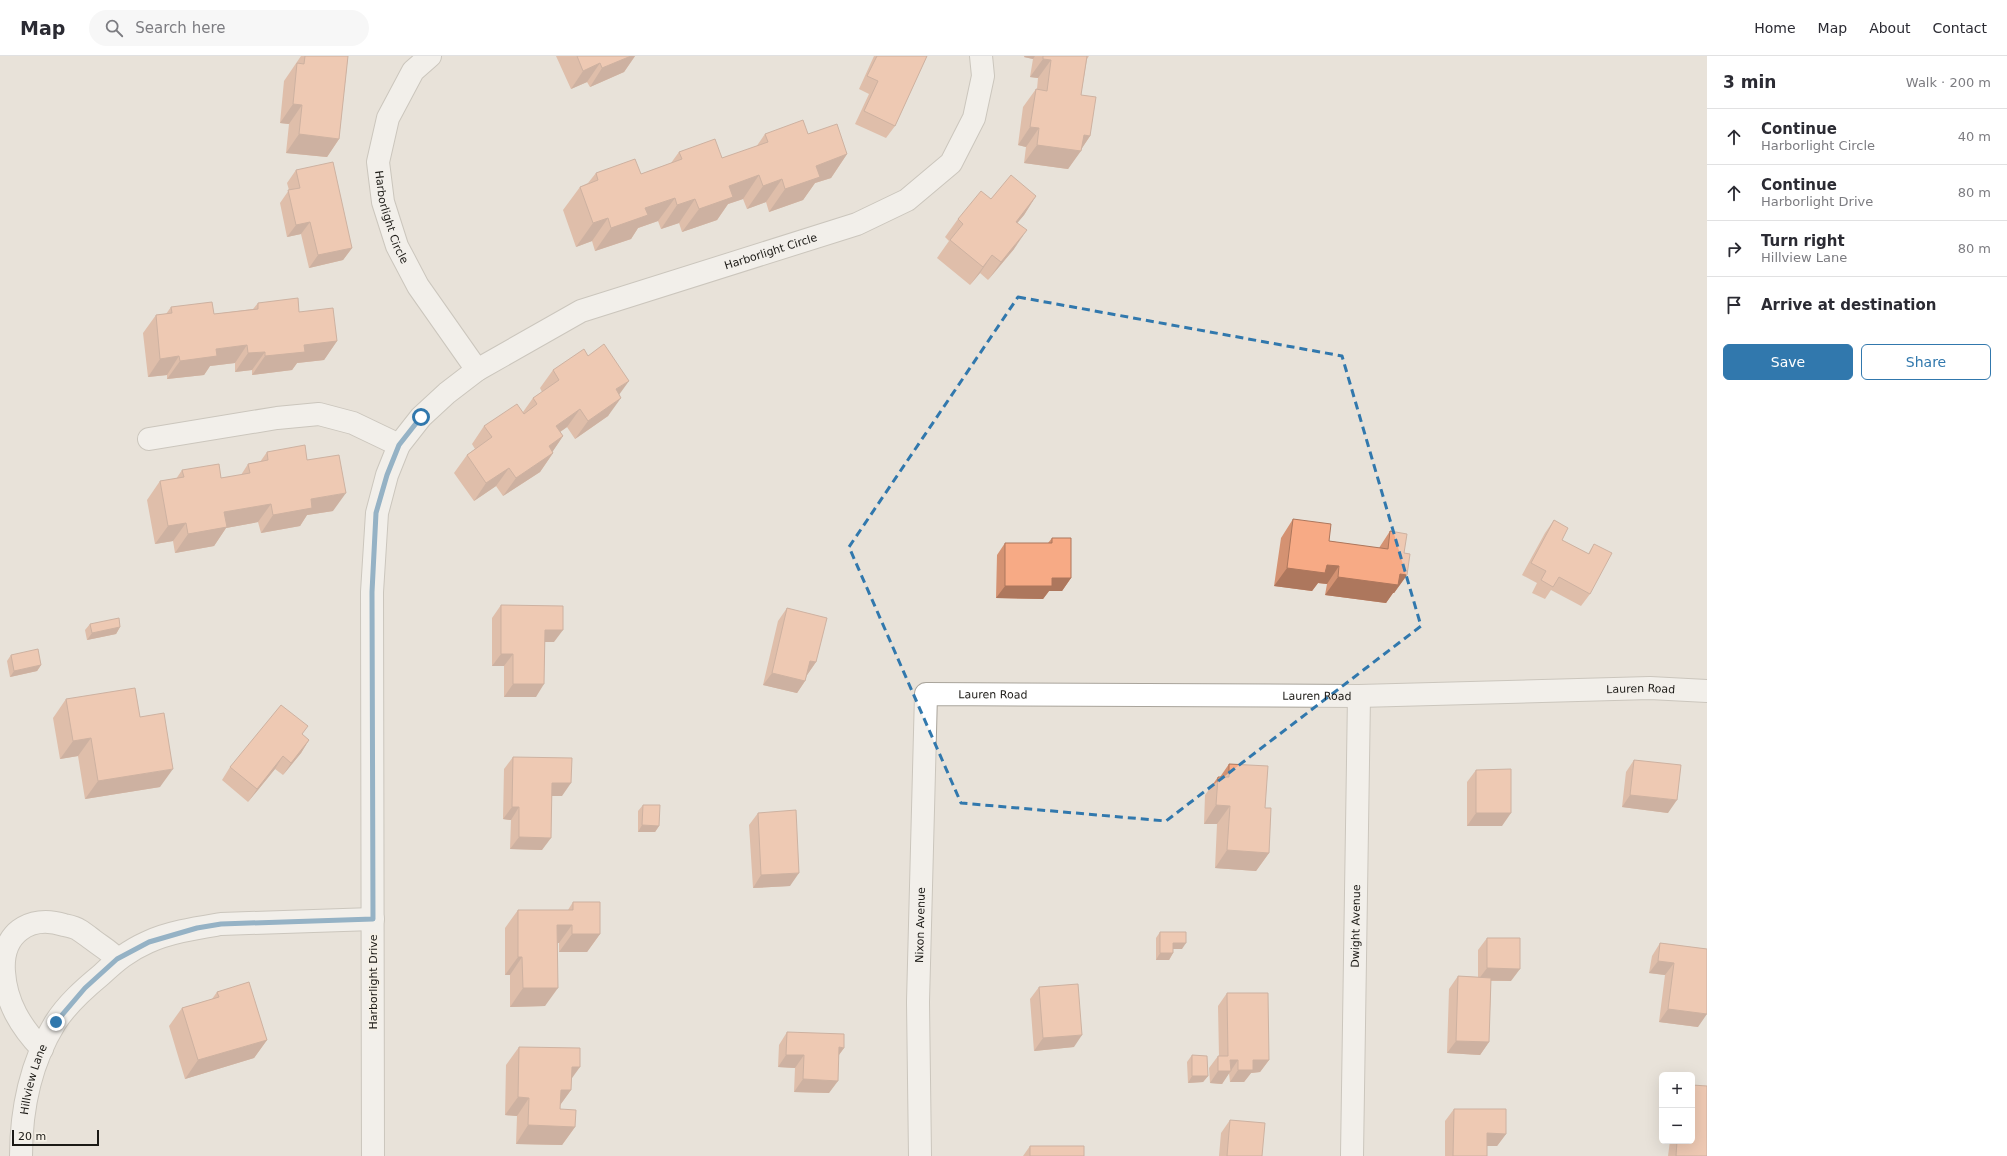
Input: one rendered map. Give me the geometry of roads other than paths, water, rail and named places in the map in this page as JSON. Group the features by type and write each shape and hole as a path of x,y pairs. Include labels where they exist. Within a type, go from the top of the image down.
{"street":[{"name":"Harborlight Circle","path":"430,56 413,71 388,118 378,162 383,202 397,246 418,286 478,370"},
{"name":"Harborlight Circle","path":"372,592 376,513 387,475 399,445 421,417 447,393 478,370 581,311 857,224 908,200 951,163 974,118 983,76 981,56"},
{"path":"149,438 277,418 319,414 353,423 399,445"},
{"name":"Harborlight Drive","path":"372,592 373,1156"},
{"name":"Lauren Road","path":"926,694 1360,696 1650,688 1707,691"},
{"name":"Nixon Avenue","path":"920,1156 918,1002 926,694"},
{"name":"Dwight Avenue","path":"1352,1156 1360,696"},
{"name":"Hillview Lane","path":"21,1156 26,1102 42,1049 56,1022 69,1004 117,959 149,942 197,928 221,924 373,919"},
{"path":"42,1049 23,1028 8,995 4,971 4,959 11,937 26,925 36,922 52,922 78,929 112,953 117,959"}]}
